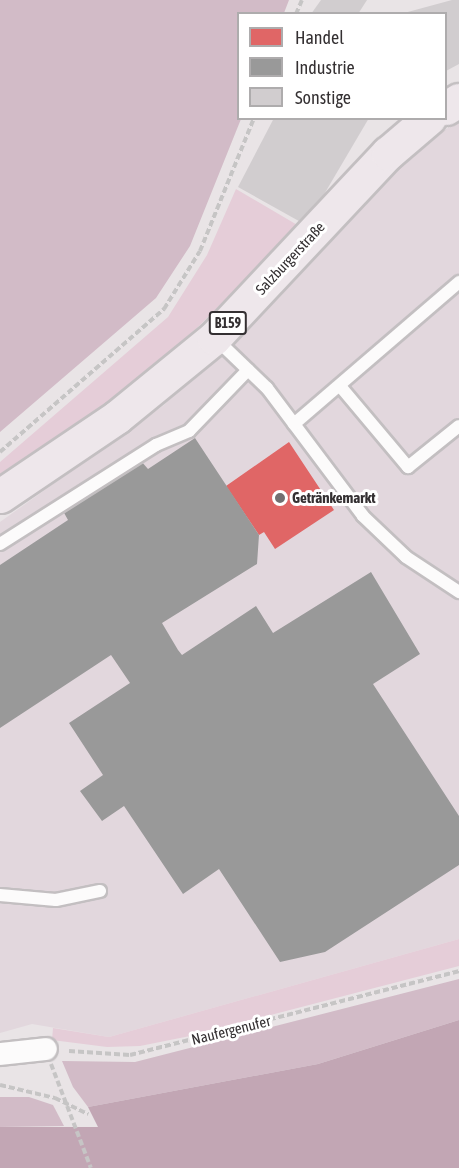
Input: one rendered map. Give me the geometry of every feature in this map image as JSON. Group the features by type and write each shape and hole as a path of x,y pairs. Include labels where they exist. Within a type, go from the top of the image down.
{"main road":[{"name":"Salzburgerstraße","path":"0,496 117,417 214,338 388,153 427,120"}],"street":[{"path":"0,1054 49,1056"}],"lane":[{"path":"294,424 459,282"},
{"path":"214,338 267,388 363,516 406,557 459,592"},
{"path":"0,544 156,445 189,431 248,370"},
{"path":"340,386 408,467 459,426"},
{"path":"0,895 56,900 100,891"}],"path":[{"path":"0,452 164,309 200,251 253,120"},
{"name":"Naufergenufer","path":"49,1056 130,1056 459,971"},
{"path":"49,1056 91,1168"},
{"path":"0,1085 55,1098 88,1114"}],"shaded area":[{"path":"0,0 289,0 284,12 237,12 237,120 241,120 190,246 156,298 0,432"},
{"path":"459,120 459,939 109,1037 32,1024 0,1033 0,522 164,405 397,164"},
{"path":"236,189 299,226 200,325 101,414 0,480 0,462 168,317 207,255"},
{"path":"459,939 459,966 190,1036 140,1046 107,1047 52,1040 53,1028 109,1037"},
{"path":"459,979 459,1020 318,1064 88,1107 73,1087 62,1061 135,1062"},
{"path":"459,1020 459,1168 0,1168 0,1127 98,1127 88,1107 318,1064"},
{"path":"0,1097 29,1097 53,1105 64,1126 0,1127"}],"building: Handel":[{"name":"Getränkemarkt","path":"289,442 334,510 275,549 264,532 259,535 226,486"}],"building: Industrie":[{"path":"195,438 259,535 257,564 162,623 178,650 182,655 256,606 273,633 371,572 420,654 373,684 459,816 459,865 325,952 280,962 219,869 183,894 124,806 102,821 80,791 103,775 69,723 130,683 111,655 0,728 0,565 68,520 63,511 141,461 148,469"}],"building: Sonstige":[{"path":"321,0 367,0 359,12 312,12"},
{"path":"459,0 459,64 447,70 447,12 408,12"},
{"path":"273,120 368,120 306,225 238,187"}],"place":[{"name":"Getränkemarkt","path":"280,498"}]}
